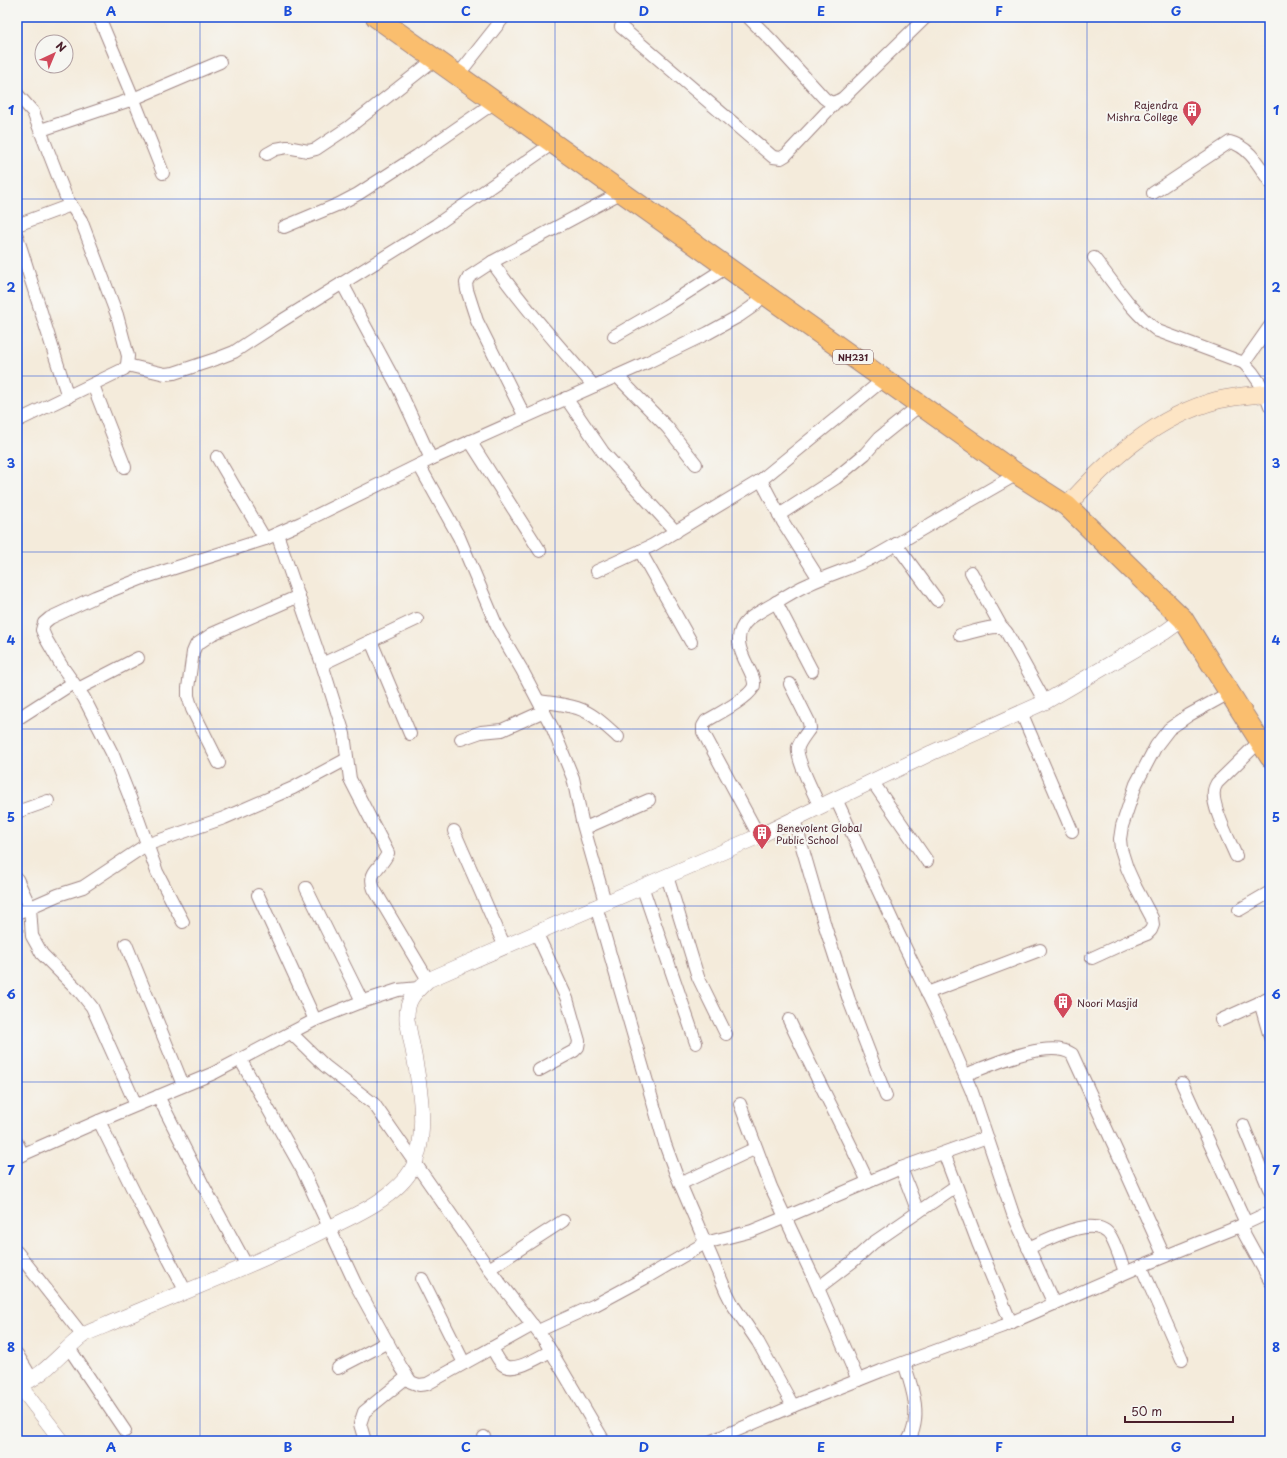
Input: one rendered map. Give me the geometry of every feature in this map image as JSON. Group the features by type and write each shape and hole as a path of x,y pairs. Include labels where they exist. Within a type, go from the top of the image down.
{"highway":[{"name":"NH231","path":"376,17 1017,474 1067,506 1183,619 1265,749"}],"main road":[{"path":"1067,506 1087,483 1135,442 1162,424 1186,411 1219,400 1269,398"}],"street":[{"path":"99,17 163,174"},
{"path":"458,75 504,17"},
{"path":"748,17 828,102 835,102"},
{"path":"620,27 773,157 781,158 786,155 835,102 843,98 926,17"},
{"path":"266,154 276,149 287,147 308,151 316,149 328,142 435,59"},
{"path":"41,130 133,99 220,62"},
{"path":"17,94 33,112 71,205 81,220 117,315 128,356 128,365 124,369 17,421"},
{"path":"284,227 339,204 358,194 417,156 495,102"},
{"path":"1153,193 1230,142 1237,144 1250,152 1270,182"},
{"path":"128,365 165,374 174,373 234,352 342,282 436,225 553,143"},
{"path":"525,417 477,321 466,283 469,277 492,262 622,192"},
{"path":"17,225 71,205"},
{"path":"17,236 68,397"},
{"path":"1094,258 1148,324 1158,331 1244,363 1250,369 1269,398"},
{"path":"492,262 549,336 594,386"},
{"path":"614,336 666,306 727,267"},
{"path":"342,282 399,389 431,459"},
{"path":"183,922 156,872 136,813 113,755 88,705 60,665 42,630 44,623 50,618 95,597 143,578 277,534 420,464 648,362 739,316 752,307 765,294"},
{"path":"1244,363 1270,326"},
{"path":"617,376 667,427 696,464"},
{"path":"597,571 676,532 762,480 884,379"},
{"path":"93,385 125,467"},
{"path":"566,398 603,452 676,532"},
{"path":"779,515 836,478 865,454 879,438 920,405"},
{"path":"470,441 540,551"},
{"path":"217,457 265,539"},
{"path":"420,464 459,537 498,629 553,729 573,778 601,904 665,1144 680,1184 726,1291 733,1305 758,1342 793,1406"},
{"path":"759,836 702,732 706,721 751,692 754,686 754,680 740,652 739,641 740,633 748,620 802,587 867,560 1017,474"},
{"path":"762,480 779,515 819,579"},
{"path":"277,534 322,664 344,734 350,779 388,853 382,865 372,876 371,882 424,984"},
{"path":"896,544 937,600"},
{"path":"640,550 691,642"},
{"path":"971,572 1045,702"},
{"path":"219,763 192,709 188,696 188,688 196,645 212,634 299,596"},
{"path":"776,602 812,671"},
{"path":"322,664 417,619"},
{"path":"17,1143 20,1156 99,1120 214,1073 315,1020 362,1001 424,984 601,904 759,836 931,753 1045,702 1165,632 1183,619"},
{"path":"960,635 989,628 1002,628"},
{"path":"371,641 410,734"},
{"path":"17,719 76,686 138,658"},
{"path":"790,684 809,722 810,728 798,745 797,750 820,807"},
{"path":"1092,958 1147,934 1153,925 1152,918 1127,868 1121,849 1120,839 1126,810 1139,777 1156,746 1169,729 1188,715 1230,693"},
{"path":"461,739 481,732 502,730 541,706 577,708 602,722 618,737"},
{"path":"1021,712 1072,831"},
{"path":"1236,856 1218,815 1213,797 1214,790 1217,783 1265,749"},
{"path":"17,913 58,895 83,887 146,845 224,818 292,788 347,759"},
{"path":"872,782 927,861"},
{"path":"836,799 928,993 965,1075 1012,1214 1054,1304"},
{"path":"585,828 649,800"},
{"path":"17,812 48,801"},
{"path":"794,819 846,992 886,1096"},
{"path":"454,831 505,947"},
{"path":"667,876 698,977 726,1034"},
{"path":"17,879 30,907 32,936 37,947 42,954 80,992 92,1007 136,1105"},
{"path":"642,886 696,1043"},
{"path":"306,888 362,1001"},
{"path":"1239,910 1270,892"},
{"path":"258,895 315,1020"},
{"path":"537,934 567,999 579,1041 578,1047 574,1051 539,1070"},
{"path":"126,944 183,1085"},
{"path":"928,993 1040,950"},
{"path":"23,1383 83,1336 129,1314 186,1292 286,1249 369,1207 406,1179 415,1163 421,1140 421,1103 407,1020 407,1009 409,1000 424,984"},
{"path":"1221,1020 1265,1000 1270,1037"},
{"path":"789,1020 814,1074 845,1131 868,1182"},
{"path":"291,1033 325,1066 374,1104 489,1269 551,1351 604,1441"},
{"path":"965,1075 1028,1052 1066,1050 1072,1054 1164,1256"},
{"path":"240,1059 302,1168 356,1283 407,1377 411,1382 419,1385 427,1384 492,1348 535,1328 594,1305 647,1278 705,1243 752,1231 786,1218 901,1168 987,1137"},
{"path":"1182,1083 1243,1225 1270,1281"},
{"path":"158,1096 202,1183 247,1266"},
{"path":"740,1104 771,1187 818,1288 858,1380"},
{"path":"99,1120 141,1206 186,1292"},
{"path":"1243,1125 1270,1191"},
{"path":"680,1184 756,1148"},
{"path":"944,1153 978,1243 1011,1323"},
{"path":"901,1168 918,1212"},
{"path":"818,1288 852,1262 873,1243 956,1186"},
{"path":"712,1441 858,1380 1011,1323 1125,1272 1243,1225 1270,1212"},
{"path":"489,1269 563,1221"},
{"path":"1028,1248 1069,1231 1088,1226 1096,1226 1104,1230 1111,1237 1125,1272"},
{"path":"17,1252 83,1336"},
{"path":"1141,1266 1182,1359"},
{"path":"422,1279 464,1363"},
{"path":"338,1368 388,1342"},
{"path":"69,1348 125,1431"},
{"path":"492,1348 501,1364 512,1368 518,1367 551,1351"},
{"path":"17,1354 23,1383 36,1409 62,1441"},
{"path":"904,1363 914,1398 915,1419 912,1434 908,1441"},
{"path":"365,1441 360,1424 364,1412 407,1377"}],"place":[{"name":"Rajendra Mishra College","path":"1192,127"},
{"name":"Benevolent Global Public School","path":"762,850"},
{"name":"Noori Masjid","path":"1063,1019"}]}
